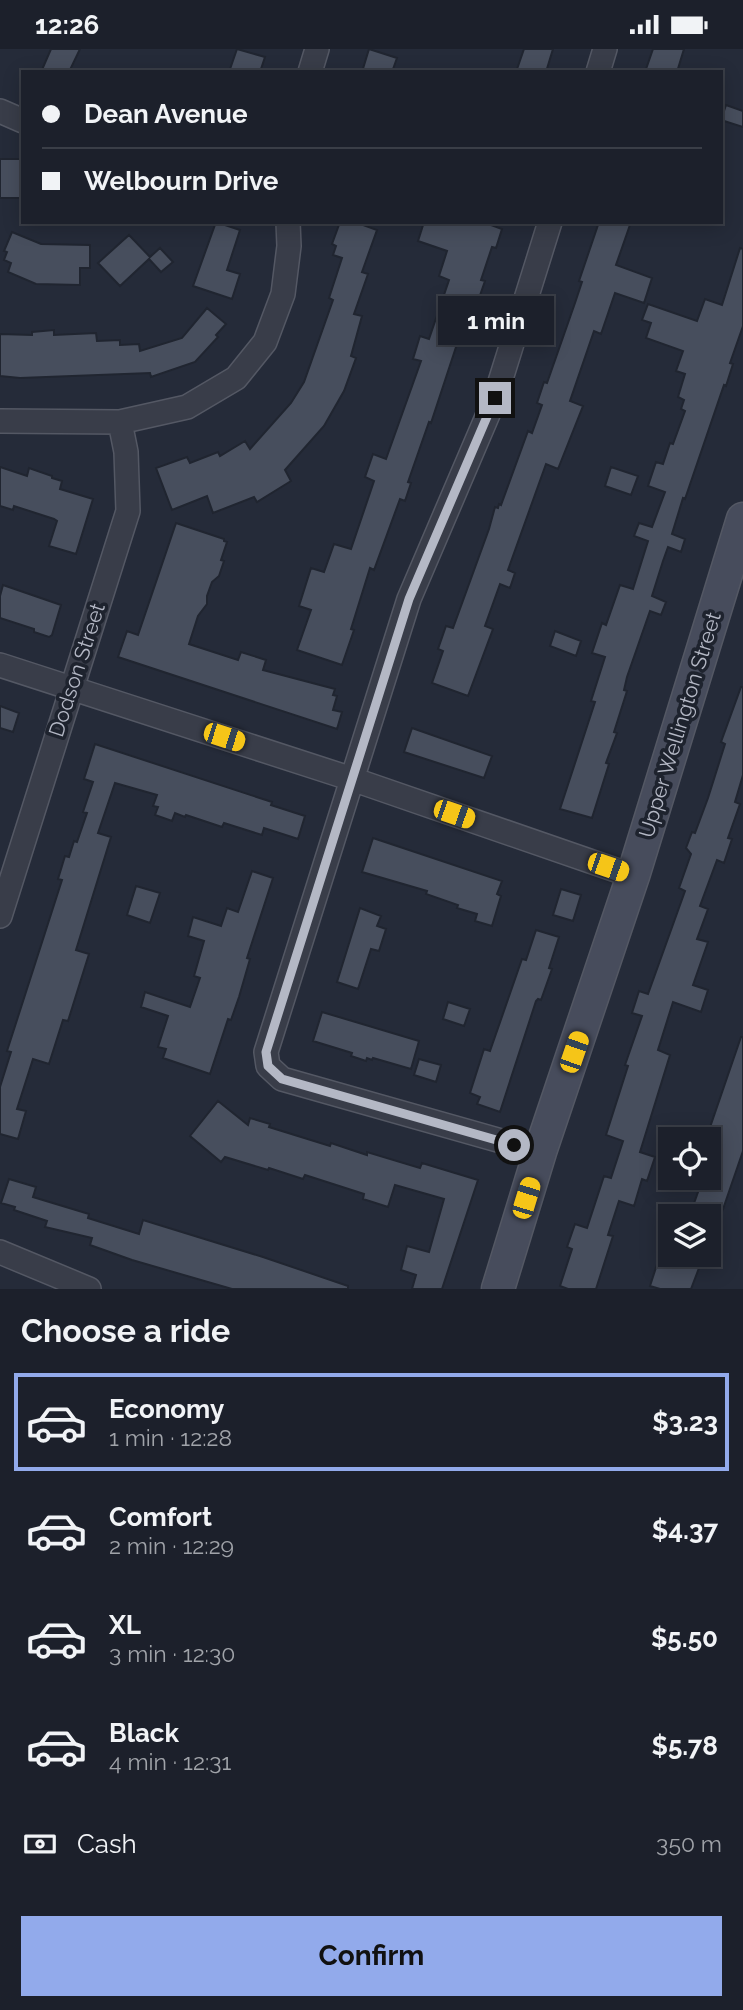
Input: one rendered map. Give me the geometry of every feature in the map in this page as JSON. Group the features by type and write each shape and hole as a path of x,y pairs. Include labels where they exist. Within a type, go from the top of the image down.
{"main road":[{"name":"Upper Wellington Street","path":"498,1289 540,1152 633,876 743,519"}],"street":[{"path":"311,70 317,49"},
{"path":"599,70 605,49"},
{"path":"0,111 21,120"},
{"path":"0,421 120,422 187,407 236,378 265,342 283,294 289,246 288,224"},
{"path":"540,1152 282,1079 268,1066 266,1052 409,599 495,398 549,224"},
{"name":"Dodson Street","path":"0,916 128,511 126,452 120,422"},
{"path":"0,665 352,779 633,876"},
{"path":"0,1252 89,1289"}],"building":[{"path":"51,49 80,49 70,70 42,70"},
{"path":"237,49 265,57 261,70 230,70"},
{"path":"369,49 397,58 393,70 363,70"},
{"path":"524,49 553,49 547,70 517,70"},
{"path":"653,49 684,49 678,70 646,70"},
{"path":"726,105 743,111 743,127 723,121"},
{"path":"0,159 21,159 21,198 0,198"},
{"path":"215,224 240,230 227,270 240,274 232,299 193,286"},
{"path":"339,224 360,224 377,230 362,272 368,274 354,314 362,316 351,356 356,358 344,391 324,426 285,470 291,481 257,502 254,497 213,513 207,496 172,510 156,468 187,457 190,463 218,452 220,456 245,441 250,449 291,403 304,382 333,300 329,298 342,258 333,255 336,246 332,244"},
{"path":"423,224 488,224 502,229 496,248 492,247 481,280 485,281 478,301 475,300 462,339 459,338 431,423 429,422 408,482 411,483 405,501 400,499 374,570 370,568 342,665 297,650 311,610 299,606 311,568 324,572 334,544 351,549 374,481 365,477 373,454 386,459 421,361 413,359 420,336 429,339 449,280 439,276 447,251 418,241"},
{"path":"598,224 630,224 616,265 652,278 644,303 615,293 601,334 594,331 570,401 583,406 558,469 546,464 508,570 515,573 510,588 500,584 485,626 493,629 468,696 432,683 443,651 438,649 446,626 453,628 495,507 501,505 528,431 532,433 542,405 537,403 544,382 547,383 575,303 582,282 579,281"},
{"path":"12,232 41,244 90,245 90,268 80,268 80,285 36,284 8,272 11,263 4,260 7,252 4,251"},
{"path":"129,235 150,257 160,248 173,262 161,272 149,259 120,286 98,263"},
{"path":"740,248 743,249 743,326 730,363 733,364 726,386 724,385 672,534 685,539 681,552 668,547 652,596 666,602 661,615 650,611 627,677 624,690 627,691 614,732 617,733 592,818 560,809 595,702 591,701 605,657 592,653 602,623 606,625 620,585 633,589 648,541 634,536 639,523 652,527 665,492 648,486 656,462 663,464 670,443 673,444 685,411 681,409 684,400 678,397 685,374 676,371 683,351 646,338 651,323 642,320 648,304 697,321 705,299 722,305"},
{"path":"207,308 226,324 216,335 218,337 195,362 151,377 150,373 20,378 0,376 0,334 32,335 32,332 54,330 54,335 96,333 97,341 120,340 120,345 139,344 140,351 182,338"},
{"path":"0,467 27,476 29,468 62,481 60,489 93,499 76,554 49,546 57,521 54,519 14,506 13,510 0,506"},
{"path":"611,467 638,476 631,495 605,486"},
{"path":"176,523 227,542 219,576 212,582 207,604 198,616 189,644 238,660 241,652 266,660 263,670 335,689 333,695 337,696 333,710 342,712 337,729 118,657 127,631 138,635"},
{"path":"3,585 61,605 52,635 49,637 0,618"},
{"path":"555,631 581,641 576,656 550,646"},
{"path":"741,687 743,775 735,802 740,804 728,838 732,839 724,863 717,860 700,906 708,909 697,939 708,942 693,985 708,990 701,1012 673,1002 658,1050 670,1055 640,1152 655,1157 647,1181 642,1179 634,1206 619,1201 608,1235 613,1236 596,1289 568,1289 560,1286 572,1249 567,1247 575,1224 587,1228 604,1176 611,1178 623,1141 606,1135 642,1016 632,1013 639,991 648,994 685,891 679,888 691,854 686,848 692,832 695,833 708,798 725,744 721,742"},
{"path":"0,706 19,713 13,732 0,728"},
{"path":"412,728 492,756 484,778 404,752"},
{"path":"95,744 272,802 271,805 305,816 298,839 264,828 262,835 224,823 222,827 175,813 172,821 155,815 158,807 153,806 157,795 115,783 98,833 111,837 76,950 89,954 68,1021 63,1020 49,1064 33,1059 17,1109 26,1111 18,1139 0,1134 0,1087 11,1052 7,1051 62,880 58,879 65,856 69,857 74,841 77,842 87,813 83,812 93,782 84,779"},
{"path":"373,838 502,881 497,894 501,896 492,926 475,921 477,914 426,894 427,891 362,872"},
{"path":"252,871 273,878 247,958 250,959 239,997 231,1020 228,1019 210,1074 163,1058 166,1049 158,1047 168,1016 141,1007 145,992 190,1007 200,978 194,976 204,941 188,936 193,917 221,926 227,908 238,912"},
{"path":"136,886 160,893 150,923 127,915"},
{"path":"561,889 581,895 573,921 553,915"},
{"path":"360,908 381,916 377,926 386,929 379,951 371,949 358,989 337,982"},
{"path":"536,930 559,937 549,968 552,969 541,1000 536,1001 500,1112 477,1104 480,1097 470,1093 484,1049 490,1051 522,959 526,960"},
{"path":"448,1002 470,1009 464,1026 443,1019"},
{"path":"322,1012 419,1041 411,1069 373,1058 367,1058 366,1061 351,1056 352,1053 313,1041"},
{"path":"743,1037 743,1151 722,1212 721,1204 694,1204 699,1190 721,1190 721,1127 710,1127"},
{"path":"419,1059 441,1065 436,1082 414,1075"},
{"path":"218,1101 248,1125 250,1118 270,1124 269,1127 330,1146 331,1143 420,1168 422,1163 478,1180 442,1289 412,1289 416,1275 401,1270 407,1246 429,1252 444,1199 395,1185 388,1207 363,1199 364,1194 305,1175 303,1179 225,1157 221,1162 190,1136"},
{"path":"9,1179 36,1187 33,1197 89,1214 88,1218 139,1234 143,1220 263,1257 348,1286 348,1289 232,1289 132,1260 90,1245 92,1238 45,1227 47,1221 1,1203"},
{"path":"658,1261 658,1267 699,1267 691,1289 660,1289 650,1286"}],"route":[{"path":"495,398 409,599 266,1052 268,1066 282,1079 514,1145"}]}
